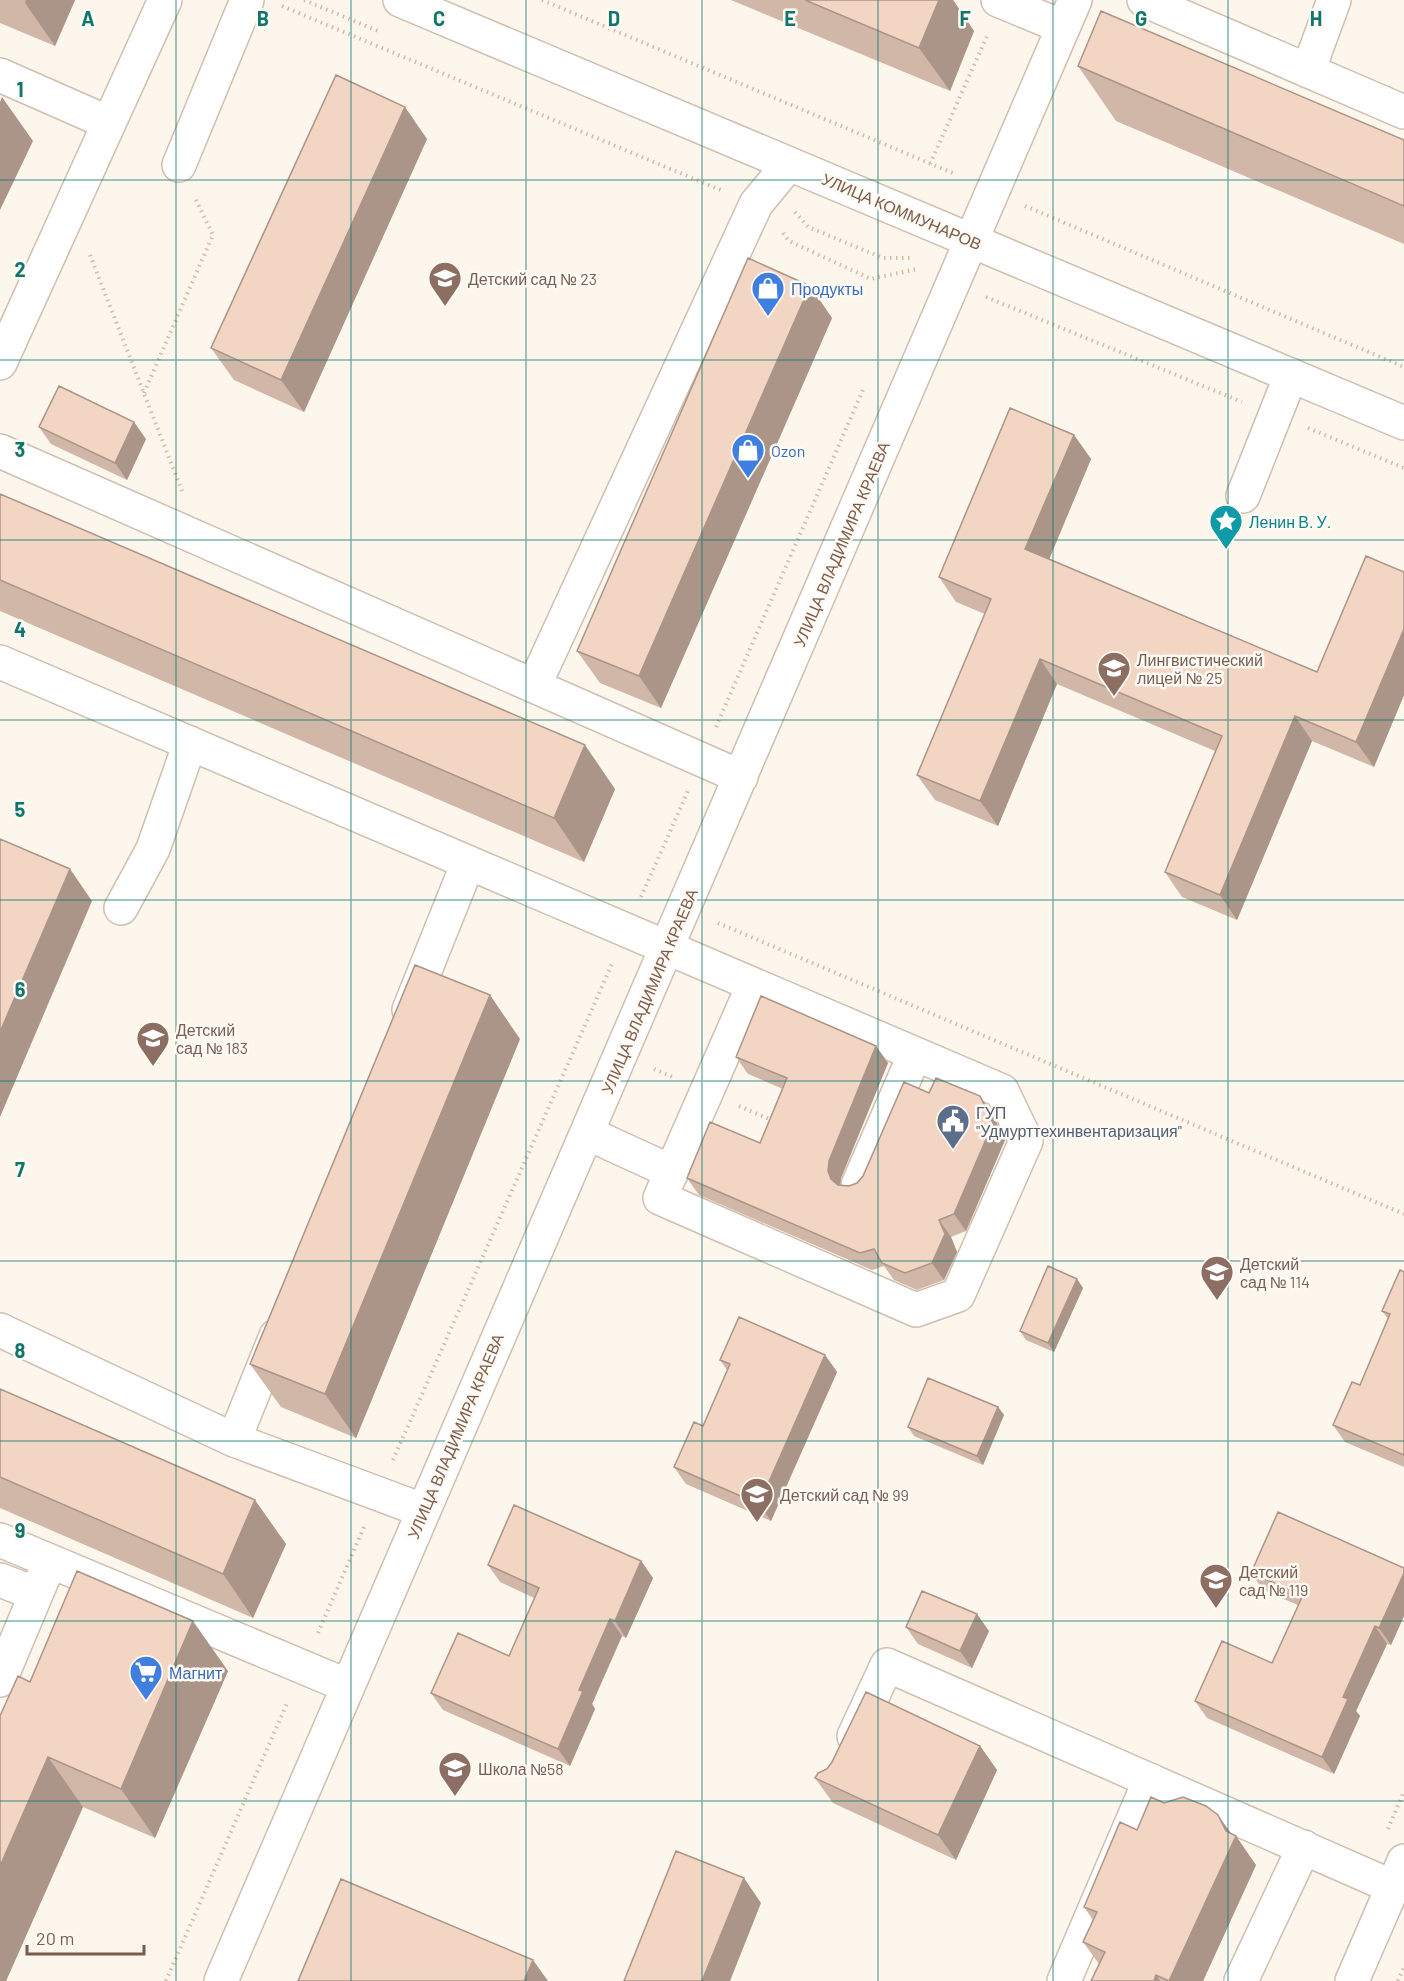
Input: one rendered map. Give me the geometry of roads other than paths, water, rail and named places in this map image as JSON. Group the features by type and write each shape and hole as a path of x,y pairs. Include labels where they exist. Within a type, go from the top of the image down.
{"street":[{"path":"0,363 165,0"},
{"name":"УЛИЦА КОММУНАРОВ","path":"400,0 1404,423"},
{"path":"1144,0 1404,112"},
{"path":"1308,71 1334,0"},
{"path":"1000,1 1069,13"},
{"path":"179,165 262,2"},
{"name":"УЛИЦА ВЛАДИМИРА КРАЕВА","path":"221,1981 1069,13"},
{"path":"0,75 109,123"},
{"path":"534,686 756,204 789,164"},
{"path":"1243,496 1291,375"},
{"path":"0,451 741,777"},
{"path":"0,662 1002,1091 1026,1141 958,1295 916,1310 826,1262 660,1198 753,986"},
{"path":"121,908 153,849 190,743"},
{"path":"396,1040 468,863"},
{"path":"858,1185 915,1054"},
{"path":"587,1133 672,1172"},
{"path":"234,1440 288,1306"},
{"path":"0,1330 234,1440 422,1510"},
{"path":"0,1540 348,1686"},
{"path":"0,1680 50,1561"},
{"path":"0,1580 36,1594"},
{"path":"843,1759 887,1665 1304,1847 1399,1874 1352,1981"},
{"path":"1064,1981 1150,1780"},
{"path":"1241,1981 1304,1847"}],"place":[{"name":"Детский сад № 23","path":"445,307"},
{"name":"Продукты","path":"768,317"},
{"name":"Ozon","path":"748,479"},
{"name":"Ленин В. У.","path":"1226,550"},
{"name":"Лингвистический лицей № 25","path":"1114,697"},
{"name":"Детский сад № 183","path":"153,1067"},
{"name":"ГУП \"Удмурттехинвентаризация\"","path":"953,1150"},
{"name":"Детский сад № 114","path":"1217,1301"},
{"name":"Детский сад № 99","path":"757,1523"},
{"name":"Детский сад № 119","path":"1216,1609"},
{"name":"Магнит","path":"146,1701"},
{"name":"Школа №58","path":"455,1797"}]}
